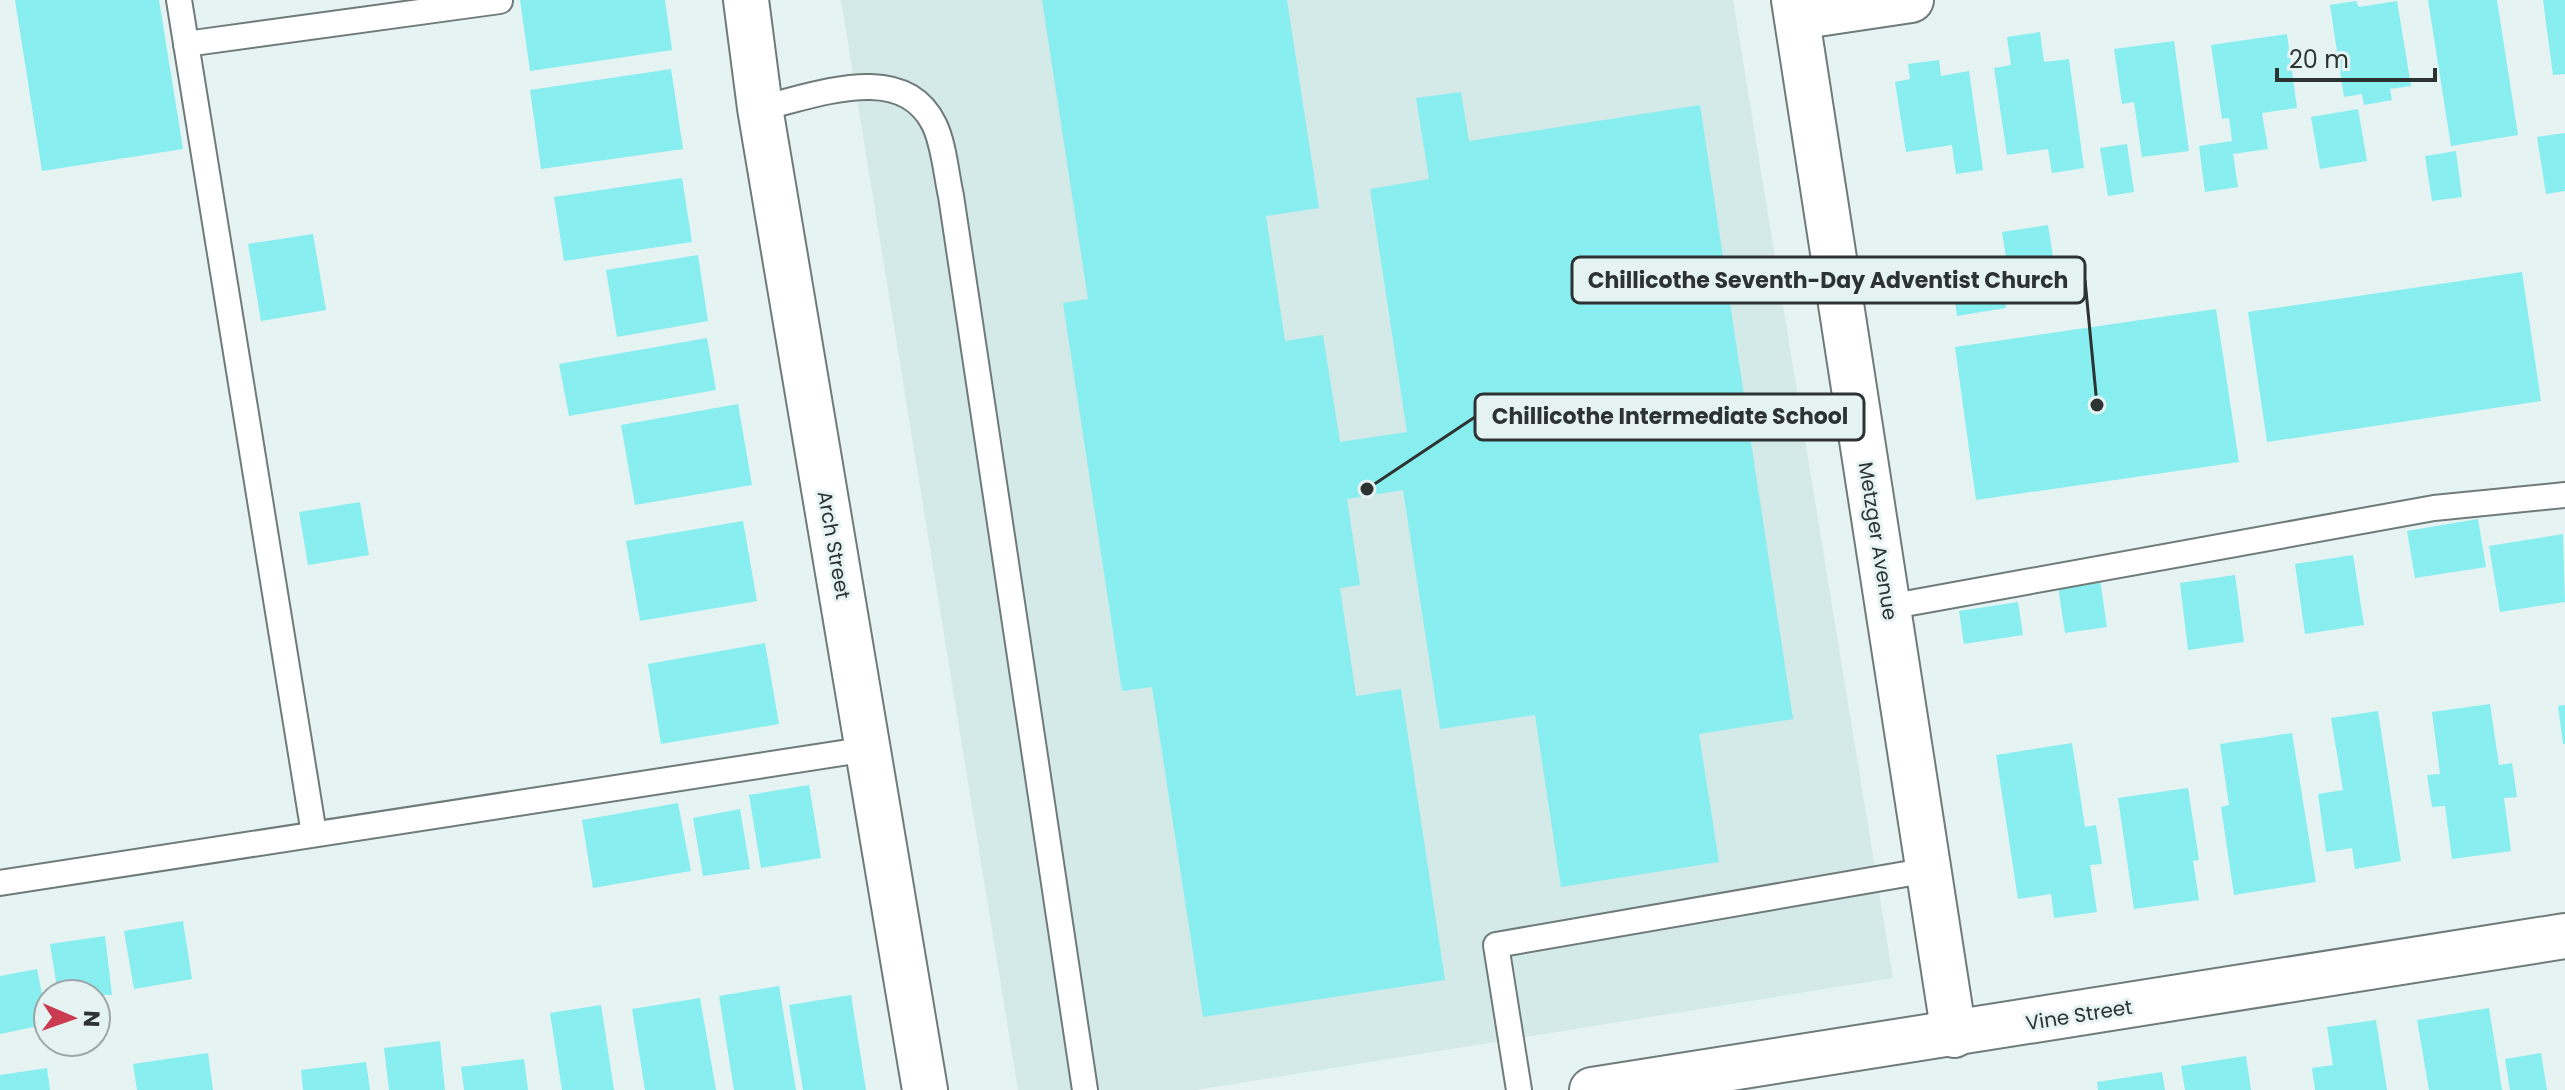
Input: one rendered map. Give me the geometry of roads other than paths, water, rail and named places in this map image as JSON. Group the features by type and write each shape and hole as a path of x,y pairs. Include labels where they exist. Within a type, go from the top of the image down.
{"street":[{"name":"Arch Street","path":"746,0 760,108 925,1090"},
{"path":"1796,9 1911,0"},
{"name":"Metzger Avenue","path":"1796,9 1954,1035"},
{"name":"Vine Street","path":"1592,1090 2565,936"}],"lane":[{"path":"179,0 314,834"},
{"path":"186,44 500,1"},
{"path":"760,108 869,85 907,94 933,123 951,196 1085,1090"},
{"path":"1888,607 2434,508 2565,495"},
{"path":"0,883 868,749"},
{"path":"1519,1090 1496,945 1929,870"}],"place":[{"name":"Chillicothe Seventh-Day Adventist Church","path":"2097,405"},
{"name":"Chillicothe Intermediate School","path":"1367,489"}]}
